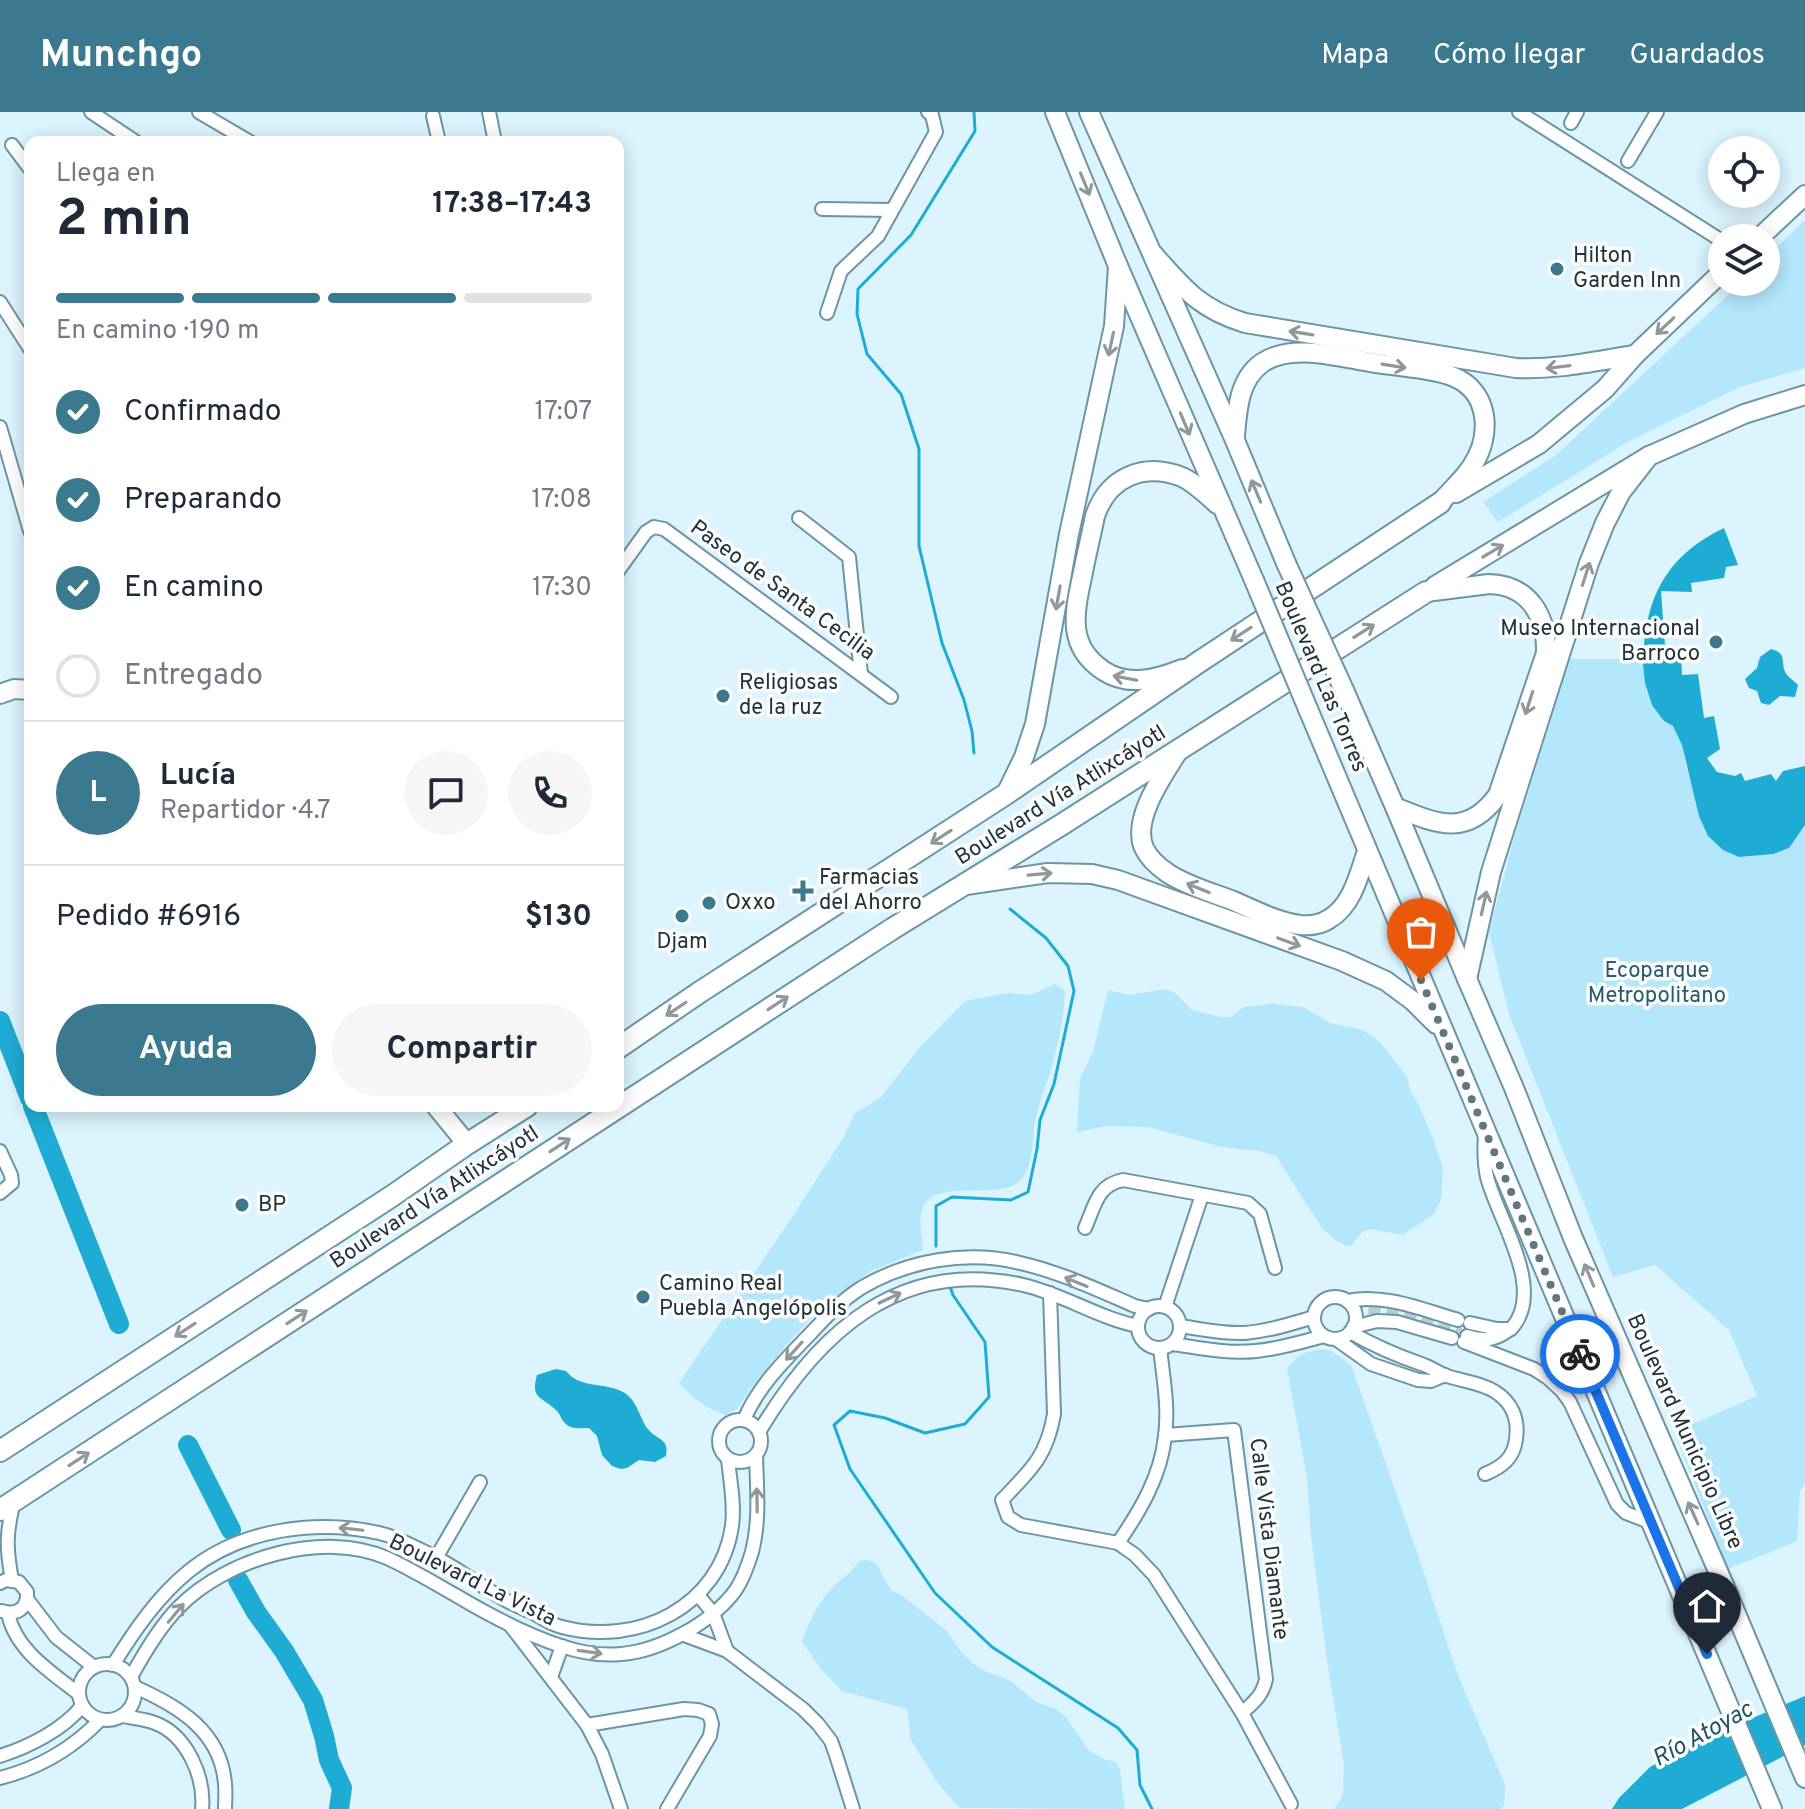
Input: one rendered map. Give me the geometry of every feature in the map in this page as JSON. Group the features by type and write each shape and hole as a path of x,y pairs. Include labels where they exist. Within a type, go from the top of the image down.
{"main road":[{"name":"Boulevard Las Torres","path":"1055,112 1652,1523"},
{"name":"Boulevard Las Torres","path":"1089,112 1395,807 1514,1088 1573,1238"},
{"path":"1774,224 1805,195"},
{"path":"1154,255 1187,293 1207,308 1245,323 1516,368 1540,369 1635,355"},
{"path":"1006,794 1024,757 1035,724 1069,534 1114,326 1118,266"},
{"name":"Boulevard Vía Atlixcáyotl","path":"624,1044 1006,794 1440,503 1539,444 1605,389 1635,355 1708,285"},
{"path":"1234,438 1240,399 1250,374 1260,364 1284,353 1310,353 1446,374 1468,385 1477,394 1485,419 1482,444 1472,467 1440,503"},
{"name":"Boulevard Vía Atlixcáyotl","path":"624,1104 892,929 1426,592 1649,456 1744,414 1805,395"},
{"path":"1467,979 1491,872 1589,563 1621,492 1649,456"},
{"path":"1199,662 1152,679 1120,679 1108,674 1087,657 1081,646 1077,635 1076,607 1099,502 1115,484 1140,473 1170,474 1192,482 1220,506"},
{"path":"1395,807 1451,824 1474,819 1488,808 1498,795 1546,653 1546,634 1536,608 1514,588 1489,584 1426,592"},
{"path":"0,694 14,689 24,690"},
{"path":"1180,748 1150,799 1142,826 1144,848 1150,857 1178,880 1285,922 1315,925 1329,920 1341,910 1354,887 1367,851"},
{"path":"963,886 1048,873 1092,874 1118,880 1342,961 1386,981 1413,1001 1442,1031"},
{"name":"Boulevard Vía Atlixcáyotl","path":"0,1451 518,1112"},
{"name":"Boulevard Vía Atlixcáyotl","path":"7,1506 611,1112"},
{"path":"451,1115 467,1144"},
{"name":"Boulevard Municipio Libre","path":"1573,1238 1804,1775"},
{"path":"1652,1523 1772,1809"}],"street":[{"path":"91,112 127,136"},
{"path":"199,112 236,136"},
{"path":"489,112 494,136"},
{"path":"1519,112 1708,232"},
{"path":"1628,161 1657,112"},
{"path":"434,113 438,136"},
{"path":"827,313 841,271 878,236 936,132 930,113"},
{"path":"12,145 24,161"},
{"path":"822,209 892,210"},
{"path":"0,302 24,340"},
{"path":"0,427 24,510"},
{"path":"799,518 849,557 861,674"},
{"name":"Paseo de Santa Cecilia","path":"624,563 646,532 654,527 664,529 891,697"},
{"path":"1118,1543 1137,1515 1156,1473 1165,1435 1167,1346 1178,1336 1180,1326 1177,1316 1165,1307 1149,1309 1141,1316 1138,1326 1140,1337 1149,1345 1167,1346 1208,1350 1255,1351 1330,1337 1377,1321 1462,1332 1511,1329 1524,1305 1525,1286 1487,1178 1485,1131"},
{"path":"0,1151 12,1183 0,1193"},
{"path":"1085,1228 1102,1190 1112,1182 1123,1180 1248,1203 1260,1214 1275,1268"},
{"path":"1165,1307 1202,1195"},
{"path":"744,1420 770,1377 830,1312 883,1276 909,1266 961,1258 1018,1262 1053,1272 1149,1309"},
{"path":"759,1432 794,1378 826,1342 868,1309 893,1295 945,1280 967,1278 1022,1285 1138,1326"},
{"path":"1050,1293 1054,1414 1051,1433 1033,1468 1002,1500 1008,1517 1021,1525 1118,1543 1135,1555 1154,1575 1242,1713 1291,1804"},
{"path":"1352,1329 1356,1318 1347,1301 1330,1297 1316,1308 1316,1328 1371,1364 1418,1380 1431,1381 1445,1375"},
{"path":"1347,1301 1382,1299 1462,1332 1548,1378 1570,1402 1617,1504 1626,1513 1652,1523"},
{"path":"1180,1326 1244,1333 1314,1317"},
{"path":"1380,1349 1377,1331 1385,1322"},
{"path":"1352,1329 1380,1349 1445,1375 1492,1389 1511,1407 1517,1422 1515,1450 1509,1460 1485,1474"},
{"path":"744,1420 753,1424 759,1432 761,1444 756,1456 743,1462 728,1459 722,1454 718,1439 726,1424 744,1420"},
{"name":"Calle Vista Diamante","path":"1165,1435 1234,1430 1266,1679 1259,1697 1242,1713"},
{"name":"Boulevard La Vista","path":"133,1682 142,1657 178,1607 210,1580 254,1560 286,1551 320,1548 352,1549 384,1557 510,1625 562,1646 592,1653 622,1654 654,1646 684,1635 735,1592 752,1554 757,1529 756,1456"},
{"name":"Boulevard La Vista","path":"113,1665 133,1631 190,1570 242,1540 271,1532 317,1527 383,1534 436,1558 498,1596 560,1627 595,1633 619,1632 648,1625 676,1611 698,1595 716,1574 732,1526 728,1459"},
{"path":"436,1558 480,1482"},
{"path":"7,1506 6,1581 24,1586 27,1592 27,1599 20,1610 4,1611 10,1626 33,1657 80,1700 89,1715 112,1721 123,1716 131,1709 135,1698 133,1682"},
{"path":"463,1600 475,1580"},
{"path":"698,1595 713,1613 727,1651"},
{"path":"27,1599 56,1637 94,1667"},
{"path":"510,1625 587,1725 602,1754 621,1809"},
{"path":"684,1635 727,1651 818,1724 831,1741 853,1809"},
{"path":"551,1677 562,1646"},
{"path":"0,1756 40,1740 76,1713 80,1684 85,1674 103,1664 113,1665 123,1669 133,1682 193,1719 215,1747 225,1782 225,1809"},
{"path":"587,1725 684,1709 709,1714 712,1724 710,1736 667,1809"},
{"path":"123,1716 156,1723 185,1748 201,1784 202,1809"},
{"path":"0,1778 44,1763 100,1720"}],"green space":[{"path":"1805,220 1805,368 1737,388 1628,442 1498,522 1483,502 1556,455 1727,296 1780,296 1780,244"},
{"name":"Ecoparque Metropolitano","path":"1642,655 1645,683 1664,721 1673,726 1682,745 1687,771 1739,857 1773,854 1789,848 1805,825 1805,1483 1800,1491 1797,1541 1728,1569 1674,1432 1757,1396 1729,1330 1655,1265 1613,1277 1509,1014 1489,932 1514,838 1570,659 1634,659"},
{"path":"1055,984 1065,991 1062,1023 1036,1117 1028,1168 1020,1181 995,1190 950,1192 927,1201 920,1217 923,1250 871,1271 835,1297 789,1342 737,1409 726,1415 719,1413 689,1393 679,1383 791,1219 843,1138 855,1113 880,1098 921,1046 965,1001 1008,993 1030,995"},
{"path":"1166,989 1175,993 1192,1010 1222,1017 1231,1017 1243,1007 1273,1004 1303,1007 1330,1023 1363,1030 1380,1042 1407,1077 1443,1169 1441,1200 1433,1215 1402,1235 1371,1229 1362,1232 1350,1247 1336,1241 1322,1228 1276,1156 1222,1147 1148,1127 1107,1126 1077,1132 1080,1079 1093,1052 1108,990 1129,995"},
{"path":"1321,1349 1331,1351 1351,1365 1459,1678 1505,1785 1501,1809 1334,1809 1343,1795 1344,1764 1311,1536 1307,1477 1287,1368 1301,1354"},
{"path":"859,1561 875,1562 891,1590 947,1631 972,1663 1011,1681 1036,1702 1056,1709 1067,1718 1088,1750 1116,1762 1125,1809 959,1808 937,1782 911,1740 907,1709 842,1691 802,1642 826,1595"}],"water":[{"path":"1724,528 1738,565 1726,567 1724,578 1691,583 1692,592 1661,591 1665,646 1644,645 1651,607 1666,575 1690,549"},
{"path":"1771,649 1780,654 1785,672 1798,685 1795,697 1780,696 1769,705 1761,703 1757,691 1749,688 1745,679 1757,668 1760,657"},
{"path":"1681,653 1682,675 1698,674 1704,718 1714,716 1720,749 1707,758 1717,772 1735,776 1741,773 1745,781 1771,774 1776,781 1783,771 1805,766 1805,825 1789,848 1773,854 1739,857 1723,850 1708,836 1699,816 1682,745 1673,726 1664,721 1652,705 1645,683 1642,655"},
{"path":"556,1369 566,1371 585,1383 616,1389 628,1395 647,1428 664,1442 666,1456 655,1462 639,1460 627,1468 612,1466 602,1455 597,1436 589,1428 566,1425 557,1411 536,1393 537,1375"},
{"path":"1805,1696 1805,1745 1682,1809 1612,1809 1650,1767 1707,1737"}],"waterway":[{"path":"974,112 975,131 911,235 858,289 857,314 867,354 901,394 919,449 919,546 942,643 964,700 974,753"},
{"path":"936,1246 936,1206 952,1197 1011,1200 1028,1192 1040,1120 1054,1084 1074,991 1068,966 1046,938 1010,909"},
{"path":"0,1021 24,1083"},
{"path":"35,1112 119,1324"},
{"path":"949,1284 953,1295 985,1342 989,1397 965,1424 925,1433 885,1418 850,1411 834,1425 850,1469 935,1593 992,1647 1118,1728 1137,1750 1140,1785 1152,1809"},
{"path":"188,1445 231,1530"},
{"path":"238,1580 313,1700 329,1760 342,1788 339,1809"}],"tunnel":[{"path":"1351,1305 1382,1310 1466,1336"}],"way so far":[{"path":"1421,980 1580,1354"}],"place":[{"name":"Hilton Garden Inn","path":"1557,269"},
{"name":"Museo Internacional Barroco","path":"1716,642"},
{"name":"Religiosas de la ruz","path":"723,696"},
{"name":"Farmacias del Ahorro","path":"803,891"},
{"name":"Oxxo","path":"709,903"},
{"name":"Djam","path":"682,916"},
{"name":"BP","path":"242,1205"},
{"name":"Camino Real Puebla Angelópolis","path":"643,1297"}],"route":[{"path":"1580,1354 1707,1654"}],"water label":[{"name":"Río Atoyac","path":"1703,1735"}]}
